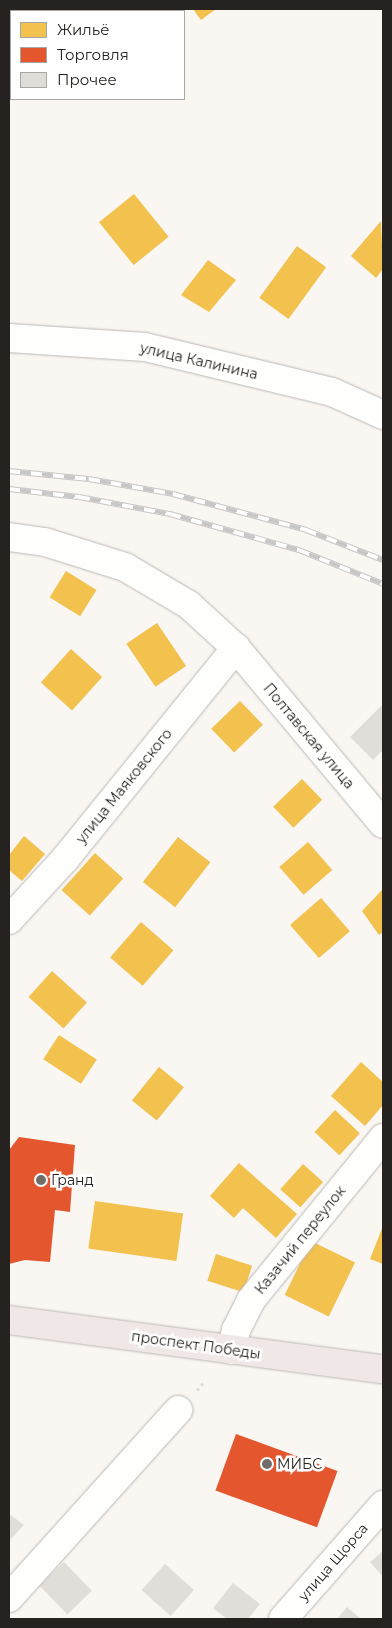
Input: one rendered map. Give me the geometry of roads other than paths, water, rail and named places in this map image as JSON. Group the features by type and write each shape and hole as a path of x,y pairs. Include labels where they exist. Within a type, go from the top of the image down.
{"main road":[{"name":"проспект Победы","path":"9,1320 383,1369"}],"street":[{"name":"улица Калинина","path":"9,338 145,347 332,392 383,415"},
{"name":"Полтавская улица","path":"9,538 45,542 125,567 189,605 236,648 383,824"},
{"name":"улица Маяковского","path":"9,920 65,859 236,648"},
{"name":"Казачий переулок","path":"232,1350 236,1330 251,1300 383,1138"},
{"path":"9,1598 178,1410"},
{"name":"улица Щорса","path":"283,1619 383,1504"}],"railway":[{"path":"9,471 89,479 173,494 306,530 383,560"},
{"path":"9,489 79,497 170,514 299,550 383,584"}],"place":[{"name":"Гранд","path":"41,1180"},
{"name":"МИБС","path":"267,1464"}]}
